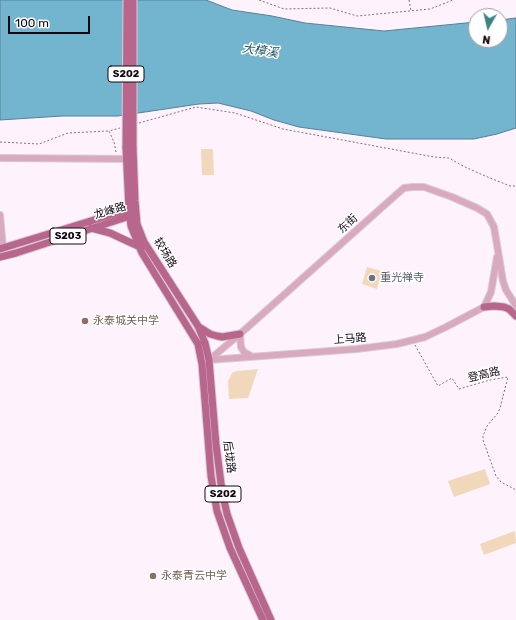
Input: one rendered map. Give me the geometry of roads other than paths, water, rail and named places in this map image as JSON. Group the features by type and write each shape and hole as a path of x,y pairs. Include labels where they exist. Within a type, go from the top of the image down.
{"main road":[{"name":"S202","path":"127,0 130,147"},
{"name":"S202","path":"130,147 133,0"},
{"name":"较场路","path":"130,147 131,226 138,246 194,335 205,360"},
{"name":"较场路","path":"132,212 144,242 198,326 205,342 205,360"},
{"name":"龙峰路","path":"0,257 21,252 132,212"},
{"name":"龙峰路","path":"2,248 132,212"},
{"path":"91,228 110,233 138,246"},
{"path":"484,307 504,307 509,309 516,316"},
{"path":"198,326 204,331 216,336 222,337 240,334"},
{"name":"后垅路","path":"205,360 211,476 217,511 230,548 263,620"},
{"name":"后垅路","path":"205,360 222,491 227,514 239,548 271,620"}],"street":[{"path":"0,158 130,159"},
{"name":"东街","path":"205,360 240,334 404,188 424,187 466,203 487,214 494,227 503,281 506,290 516,306"},
{"path":"0,215 2,248"},
{"path":"484,307 491,292 498,253"},
{"name":"上马路","path":"205,360 357,349 397,344 412,341 446,327 484,307"},
{"path":"240,334 240,342 244,352 253,357"}],"water":[{"name":"大樟溪","path":"0,0 206,0 232,10 305,23 384,31 468,23 468,48 508,48 508,19 516,18 516,128 474,139 386,139 299,127 274,120 251,111 218,103 199,104 118,116 62,116 0,120"}],"place":[{"name":"重光禅寺","path":"372,278"},
{"name":"永泰城关中学","path":"85,321"},
{"name":"永泰青云中学","path":"153,576"}]}
